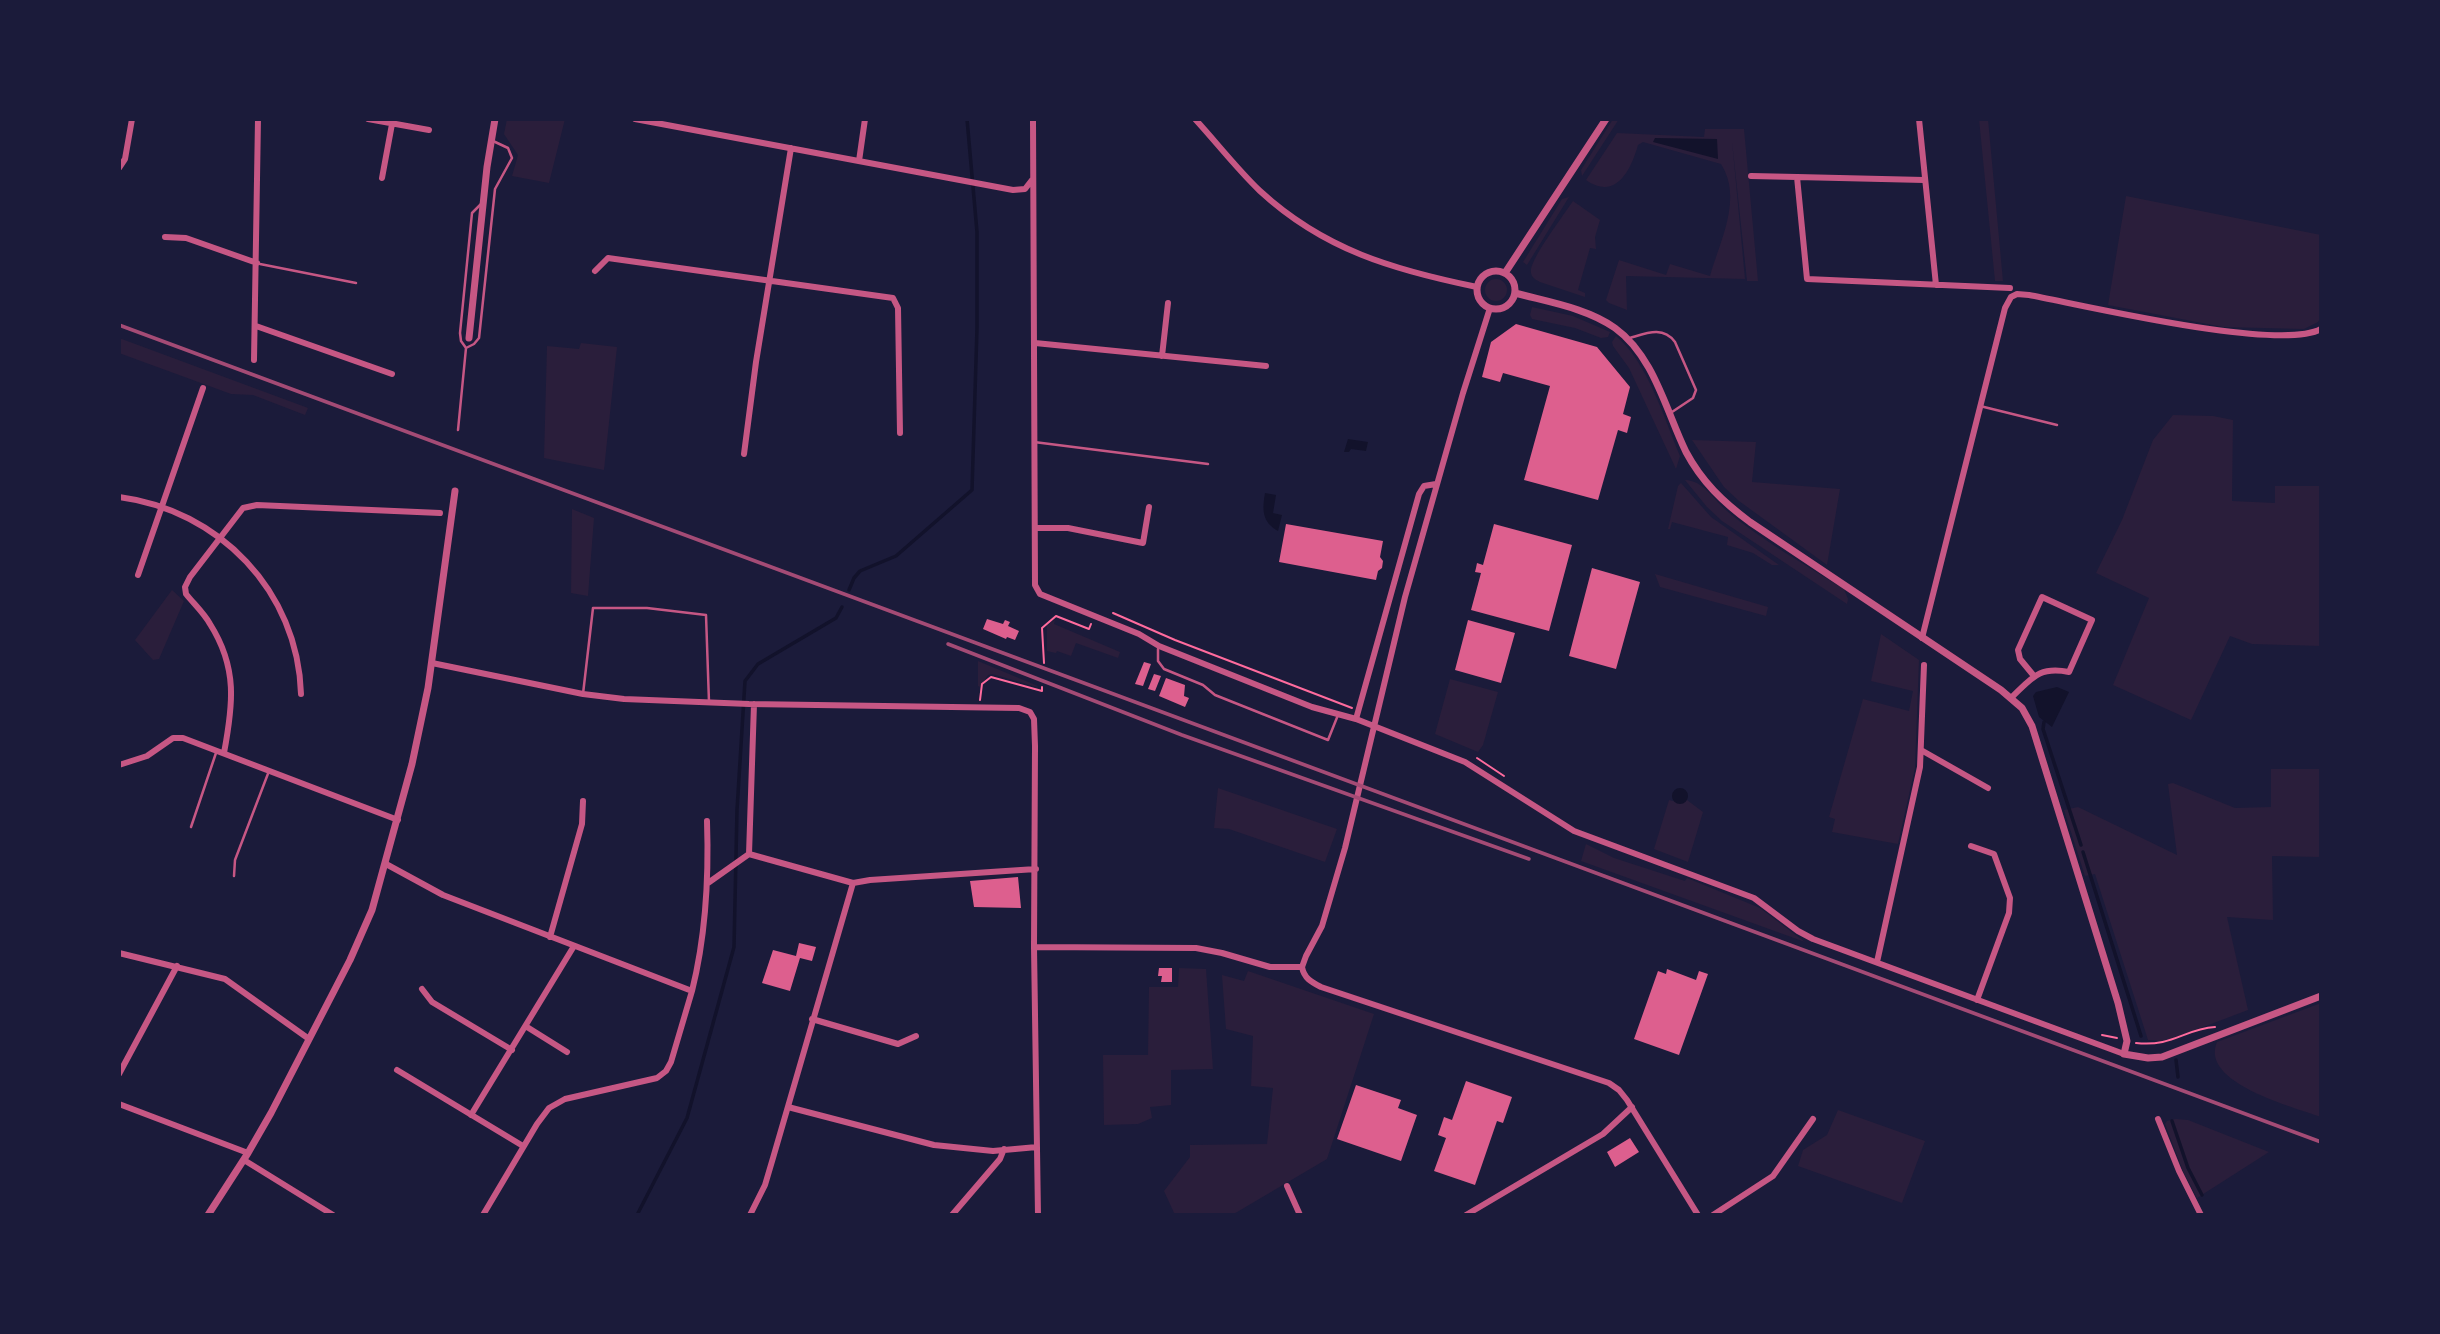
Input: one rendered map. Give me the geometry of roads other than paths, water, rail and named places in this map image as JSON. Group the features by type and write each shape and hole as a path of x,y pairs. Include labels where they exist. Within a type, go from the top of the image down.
{"street":[{"path":"119,168 125,159 132,119"},
{"path":"254,360 258,119"},
{"path":"368,119 429,130"},
{"path":"469,338 483,202 495,119"},
{"path":"635,119 1020,190 1027,187 1033,178"},
{"path":"859,161 865,119"},
{"path":"1033,119 1035,587 1040,594 1139,634 1158,646 1312,707 1356,719 1474,766 1581,834 1750,896 1802,934 2124,1054 2162,1057 2321,996"},
{"path":"1195,119 1259,189 1321,237 1380,264 1477,287"},
{"path":"1505,273 1606,119"},
{"path":"1919,119 1936,285"},
{"path":"382,178 393,124"},
{"path":"744,454 791,148"},
{"path":"1751,176 1924,180"},
{"path":"1797,177 1808,279 2010,288"},
{"path":"165,237 186,238 257,263"},
{"path":"595,271 608,258 886,295 895,299 898,308 900,433"},
{"path":"1488,273 1505,273 1513,282 1515,293 1506,306 1490,308 1479,298 1477,287 1488,273"},
{"path":"1515,293 1592,316 1627,338 1647,366 1687,454 1702,478 1729,507 2011,697 2022,708 2032,726 2114,989 2127,1041 2124,1054"},
{"path":"1922,638 2006,305 2011,297 2017,294 2224,331 2301,335 2321,329"},
{"path":"1162,356 1168,303"},
{"path":"1490,308 1436,484 1398,622 1345,848 1322,926 1302,967 1303,974 1321,986 1609,1083 1619,1090 1632,1107 1698,1215"},
{"path":"256,326 392,373"},
{"path":"1035,343 1266,366"},
{"path":"138,575 203,388"},
{"path":"1356,719 1419,494 1424,486 1436,484"},
{"path":"208,1215 246,1157 309,1039 361,935 386,864 414,754 432,663 455,491"},
{"path":"119,497 162,507 192,519 220,537 251,565 276,601 294,645 301,694"},
{"path":"220,752 232,702 229,670 214,631 185,590 190,576 243,509 251,506 440,513"},
{"path":"1035,528 1068,528 1143,543 1149,507"},
{"path":"2011,697 2034,676 2048,670 2070,672 2092,620 2042,597 2018,649 2020,659 2034,676"},
{"path":"432,663 583,694 625,699 1023,709 1033,715 1038,1215"},
{"path":"1877,962 1917,783 1924,665"},
{"path":"748,855 751,704"},
{"path":"119,765 147,756 176,737 183,738 398,820"},
{"path":"1921,750 1988,788"},
{"path":"550,937 582,824 583,801"},
{"path":"483,1215 542,1115 557,1102 653,1079 664,1074 671,1062 692,991 703,934 708,883 707,821"},
{"path":"1971,846 1994,854 2011,901 1977,1000"},
{"path":"708,883 748,855 853,883 1035,869"},
{"path":"386,864 435,892 692,991"},
{"path":"750,1215 765,1185 853,883"},
{"path":"471,1115 574,946"},
{"path":"1034,947 1196,948 1270,967 1302,967"},
{"path":"119,954 229,980 309,1039"},
{"path":"119,1074 177,966"},
{"path":"422,989 432,1002 512,1050"},
{"path":"812,1019 898,1044 916,1036"},
{"path":"527,1027 566,1052"},
{"path":"397,1070 523,1146"},
{"path":"119,1104 246,1157 329,1214"},
{"path":"788,1107 934,1145 993,1151 1037,1147"},
{"path":"1466,1215 1604,1134 1632,1107"},
{"path":"1713,1215 1773,1176 1813,1119"},
{"path":"2158,1119 2201,1215"},
{"path":"952,1215 1000,1159 1004,1149"},
{"path":"1287,1186 1300,1215"}],"lane":[{"path":"466,348 476,343 479,336 495,189 512,158 508,148 491,140"},
{"path":"458,430 466,348 460,336 472,213 483,202"},
{"path":"257,263 356,283"},
{"path":"1627,338 1659,331 1670,335 1675,342 1696,387 1696,393 1691,400 1669,414"},
{"path":"1980,406 2057,425"},
{"path":"1034,442 1208,464"},
{"path":"583,694 593,608 647,608 706,615 709,703"},
{"path":"1158,646 1158,659 1164,669 1203,685 1215,695 1328,740 1338,715"},
{"path":"191,827 220,752"},
{"path":"234,876 235,860 269,771"}],"waterway":[{"path":"849,590 860,571 896,556 972,490 977,232 967,119"},
{"path":"637,1215 687,1118 734,947 737,810 745,681 758,664 836,618 842,607"},
{"path":"2044,722 2043,729 2081,845"},
{"path":"2083,852 2141,1036"},
{"path":"2176,1060 2178,1077"},
{"path":"2172,1121 2188,1168 2202,1195"}],"railway":[{"path":"119,325 2321,1142"},
{"path":"948,644 1182,735 1529,859"}]}
